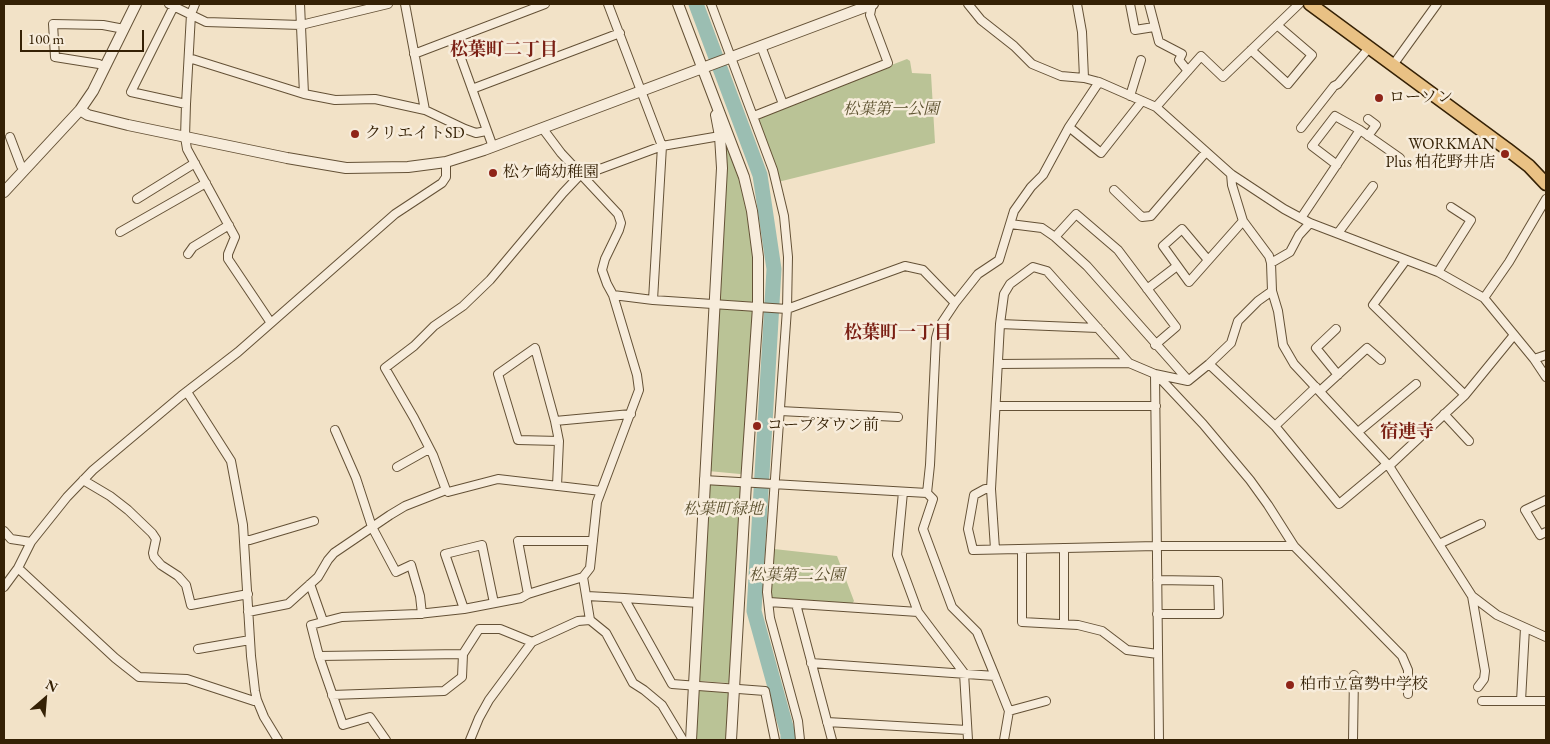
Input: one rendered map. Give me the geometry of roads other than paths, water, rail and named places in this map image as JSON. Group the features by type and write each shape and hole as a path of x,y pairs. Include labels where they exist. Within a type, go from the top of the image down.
{"main road":[{"path":"1310,4 1507,149 1541,171 1546,184"}],"street":[{"path":"4,192 80,110 93,91 136,4"},
{"path":"195,4 191,14 185,137 188,149 234,237 228,259 271,323"},
{"path":"300,4 304,94"},
{"path":"186,104 131,92 171,5 206,22 301,25 388,4"},
{"path":"405,4 425,110"},
{"path":"414,54 545,4"},
{"path":"608,4 662,146 653,300"},
{"path":"678,4 744,177 750,202 758,257 762,307 731,740"},
{"path":"711,4 729,58 754,116 773,170 784,216 788,257 780,411 772,485 767,592 770,618 798,721 800,740"},
{"path":"754,116 888,62 870,15 872,4"},
{"path":"80,110 88,115 185,137 346,168 408,167 446,162 543,129 872,4"},
{"path":"968,4 981,20 1014,46 1032,64 1061,76 1084,78 1099,82 1156,107 1231,174 1301,218 1438,272 1484,298 1534,359 1546,377"},
{"path":"1077,4 1082,32 1084,78"},
{"path":"1130,4 1135,30 1154,27"},
{"path":"1149,4 1159,42 1182,54 1179,60 1188,71"},
{"path":"1156,107 1201,56 1223,77 1299,4"},
{"path":"1392,65 1436,4"},
{"path":"105,67 99,64 55,57 54,24 124,29"},
{"path":"1251,50 1288,84 1312,55 1277,25"},
{"path":"472,89 620,33"},
{"path":"454,39 493,147"},
{"path":"761,46 783,104"},
{"path":"1300,128 1334,86 1338,84 1369,48"},
{"path":"189,58 304,94 334,100 375,99 425,110 465,129 476,132 486,131"},
{"path":"1130,96 1141,60"},
{"path":"691,740 722,168 720,136 702,68"},
{"path":"927,493 936,338 939,327 978,274 999,260 1014,211 1030,187 1043,175 1069,127 1099,82"},
{"path":"1069,127 1101,153 1142,101"},
{"path":"1336,165 1312,146 1335,116 1360,130 1400,158"},
{"path":"1368,119 1376,125 1368,136"},
{"path":"386,740 370,717 343,725 319,656 311,625 342,617 422,614 464,609 521,598 528,594 583,577 590,568 597,502 639,390 637,375 613,296 602,270 605,258 621,223 618,214 561,154 543,129"},
{"path":"1301,218 1360,130"},
{"path":"446,490 430,449 385,368 414,346 434,326 463,306 490,280 563,193 581,176 662,146 720,136"},
{"path":"10,137 21,166 24,169"},
{"path":"1114,190 1142,217 1151,216 1206,152"},
{"path":"4,587 18,568 31,542 83,480 187,392 238,352 395,214 442,183 446,177 446,162"},
{"path":"137,199 195,163"},
{"path":"1231,174 1232,185 1243,221 1266,250 1271,263 1272,291 1278,312 1283,345 1294,364 1388,465 1472,596 1498,615 1546,637"},
{"path":"120,232 206,183"},
{"path":"1338,233 1373,186"},
{"path":"1484,298 1509,262 1546,199"},
{"path":"1438,272 1471,220 1450,207"},
{"path":"1055,237 1076,214 1118,250 1176,327 1155,345"},
{"path":"1208,260 1182,229 1163,246 1189,282 1243,221"},
{"path":"1271,263 1290,252 1299,235 1310,223"},
{"path":"1010,224 1042,228 1055,237 1087,266 1188,381"},
{"path":"188,254 192,247 229,225"},
{"path":"1406,260 1373,305 1465,395"},
{"path":"613,296 784,308 905,266 923,270 955,303"},
{"path":"995,550 991,490 1000,324 1004,294 1010,284 1033,266 1047,271 1129,363"},
{"path":"1147,288 1177,266"},
{"path":"1188,381 1230,343 1238,321 1258,301 1272,291"},
{"path":"1000,324 1098,328"},
{"path":"1336,329 1316,348 1338,375"},
{"path":"1209,364 1275,426 1339,504 1388,465 1465,395 1514,335"},
{"path":"557,486 559,441 535,348 498,374 518,440 559,441"},
{"path":"1275,426 1318,389 1338,375 1367,348 1381,360"},
{"path":"1534,359 1546,354"},
{"path":"998,364 1129,363 1156,374 1188,381"},
{"path":"1156,374 1159,740"},
{"path":"1156,374 1250,480 1294,546 1402,656 1408,670 1408,694"},
{"path":"1358,432 1416,384"},
{"path":"187,392 231,461 243,525 250,640 257,700 264,717 278,740"},
{"path":"996,406 1156,406"},
{"path":"780,411 898,417"},
{"path":"555,421 631,414"},
{"path":"1444,414 1469,441"},
{"path":"335,430 356,478 372,527 396,572 411,565 420,596 422,614"},
{"path":"397,467 430,449"},
{"path":"248,612 288,604 318,576 334,553 404,506 446,490 448,492 498,479 601,491"},
{"path":"83,480 110,496 152,533 156,539 154,557 161,565 178,576 186,585 191,605 248,594"},
{"path":"704,480 927,493 933,499 923,529 952,607 977,632 1009,711 1004,740"},
{"path":"991,490 985,489 974,495 968,529 973,550 1157,546 1294,546"},
{"path":"903,492 897,555 918,612 964,673 968,740"},
{"path":"1546,500 1526,510 1540,535 1546,532"},
{"path":"244,540 250,540 314,521"},
{"path":"1439,544 1482,524"},
{"path":"4,531 25,554"},
{"path":"11,539 31,542"},
{"path":"528,594 518,541 593,541"},
{"path":"464,609 444,554 482,545 494,603"},
{"path":"1064,548 1064,624"},
{"path":"1022,549 1022,622 1078,625 1102,631 1127,650 1158,654"},
{"path":"18,568 115,658 139,677 187,679 254,701 257,700"},
{"path":"583,577 590,620 606,633 633,683 662,705 683,740"},
{"path":"1157,580 1218,581 1219,606 1219,614 1157,614"},
{"path":"310,584 323,621"},
{"path":"587,596 699,603"},
{"path":"1472,596 1485,671 1484,679 1478,687"},
{"path":"624,598 672,684 765,690 775,740"},
{"path":"769,602 918,612"},
{"path":"796,604 832,740"},
{"path":"470,740 489,700 532,642 578,621 590,620"},
{"path":"1521,701 1525,628"},
{"path":"332,696 444,691 462,677 463,654 479,629 500,629 532,642"},
{"path":"198,649 250,640"},
{"path":"319,656 463,654"},
{"path":"811,663 995,676"},
{"path":"1353,740 1354,676"},
{"path":"1482,701 1546,702"},
{"path":"1009,711 1046,702"},
{"path":"827,722 967,730"}],"waterway":[{"path":"696,4 760,175 774,269 754,611 788,734 788,740"}],"place":[{"name":"ローソン","path":"1379,98"},
{"name":"クリエイトSD","path":"355,134"},
{"name":"WORKMAN Plus 柏花野井店","path":"1505,154"},
{"name":"松ケ崎幼稚園","path":"493,173"},
{"name":"コープタウン前","path":"757,426"},
{"name":"柏市立富勢中学校","path":"1290,685"}],"district":[{"name":"松葉町二丁目","path":"504,50"},
{"name":"松葉町一丁目","path":"898,333"},
{"name":"宿連寺","path":"1407,432"}],"park label":[{"name":"松葉第一公園","path":"891,110"},
{"name":"松葉町緑地","path":"723,510"},
{"name":"松葉第二公園","path":"797,576"}]}
